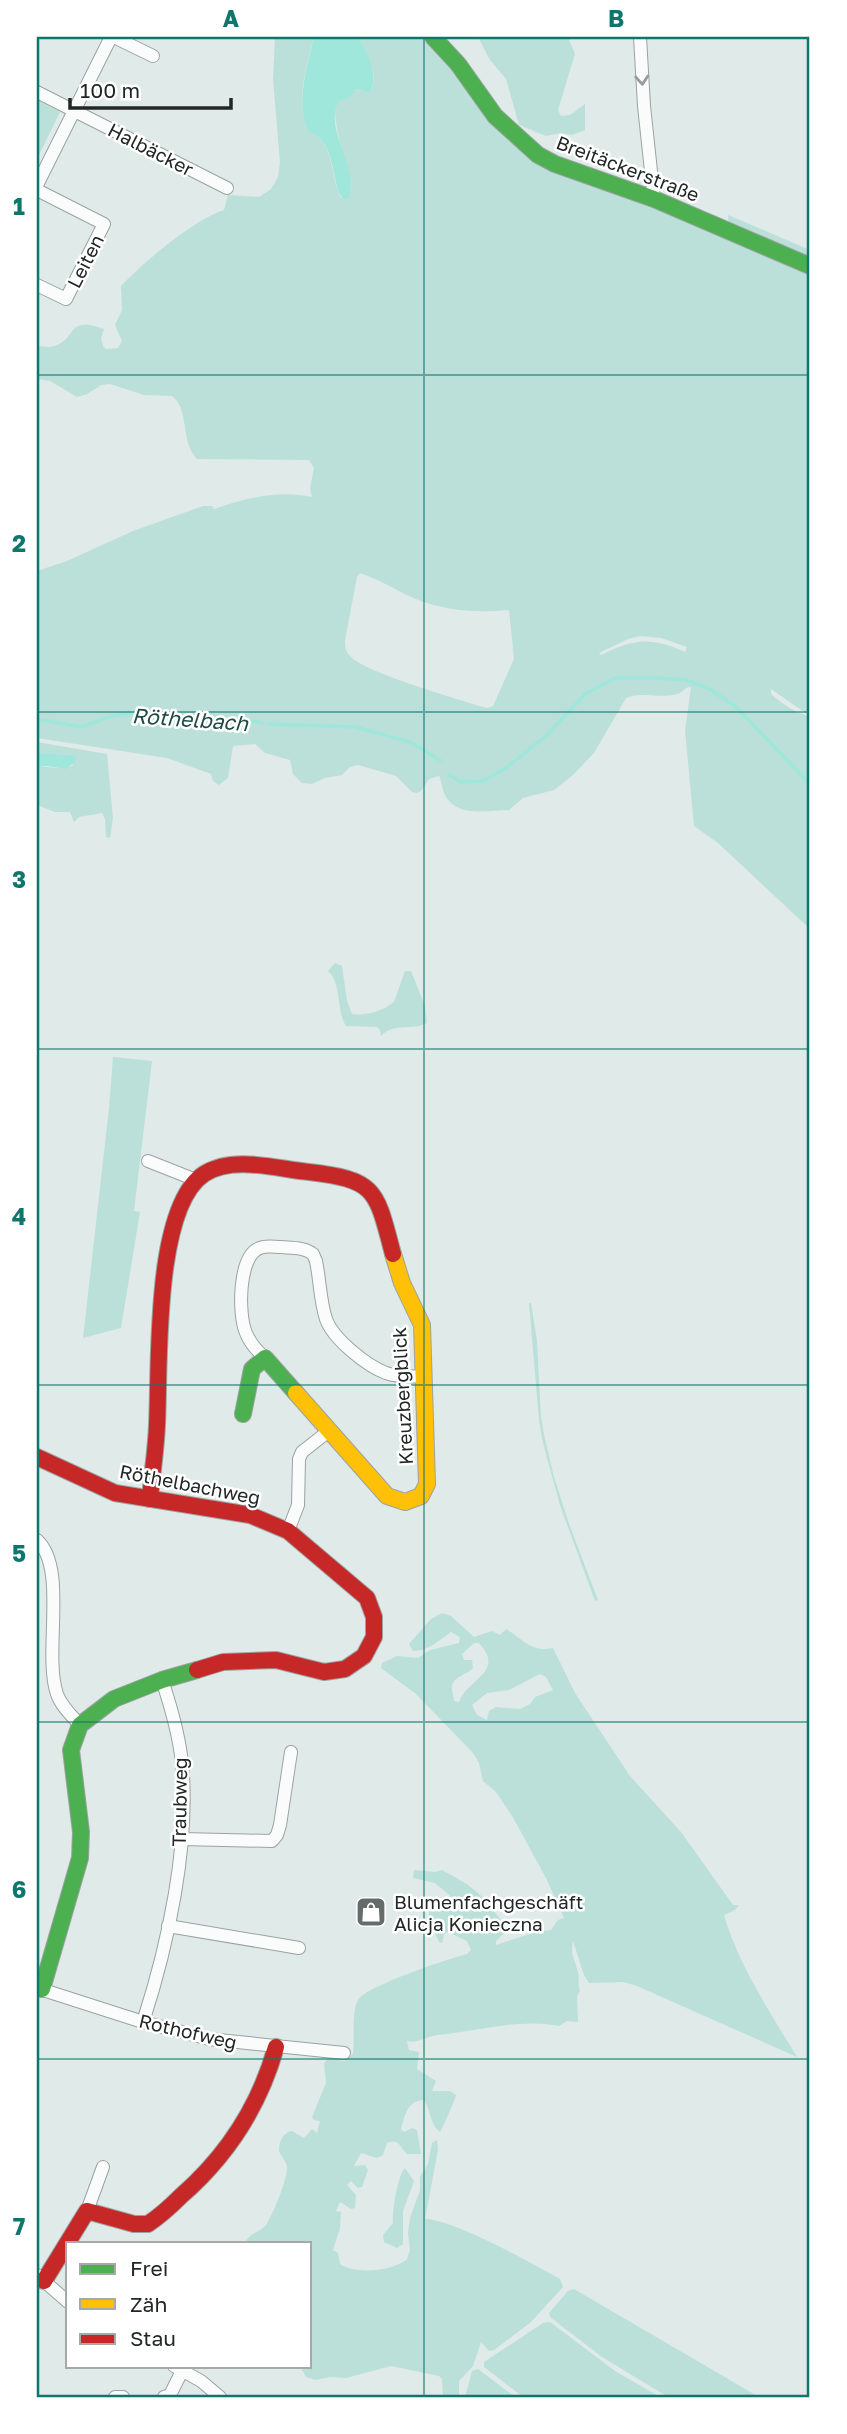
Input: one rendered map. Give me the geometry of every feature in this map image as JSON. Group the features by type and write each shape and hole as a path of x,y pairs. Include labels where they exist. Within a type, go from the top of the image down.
{"street":[{"path":"37,188 112,37 153,56"},
{"name":"Breitäckerstraße","path":"433,37 458,64 495,116 538,155 555,164 654,199 810,266"},
{"path":"640,37 642,93 654,199"},
{"name":"Halbäcker","path":"37,92 227,188"},
{"name":"Leiten","path":"37,188 104,224 65,299 37,285"},
{"path":"148,1161 196,1180 187,1189 175,1222 162,1297 157,1432 150,1499"},
{"name":"Kreuzbergblick","path":"196,1180 217,1169 246,1165 341,1176 367,1186 377,1205 400,1278 420,1319 424,1337 425,1491 415,1501 402,1503 387,1496 330,1430"},
{"path":"288,1531 298,1505 299,1459 302,1452 330,1430 254,1348 243,1322 242,1299 249,1255 260,1247 300,1248 313,1254 326,1318 335,1334 370,1365 382,1371 405,1377 423,1376"},
{"path":"243,1415 252,1369 265,1359"},
{"name":"Röthelbachweg","path":"37,1457 115,1493 250,1516 288,1531 367,1598 374,1617 374,1637 364,1656 355,1664 334,1672 276,1660 249,1660 223,1662 162,1680"},
{"path":"37,1539 43,1545 52,1576 56,1692 80,1725"},
{"path":"40,1989 80,1858 80,1822 71,1750 80,1725 114,1699 162,1680"},
{"name":"Traubweg","path":"144,2022 168,1926 181,1839 182,1763 178,1735 162,1680"},
{"path":"181,1839 272,1841 280,1825 292,1752"},
{"path":"168,1926 299,1948"},
{"name":"Rothofweg","path":"40,1989 144,2022 209,2039 344,2053"},
{"path":"87,2211 138,2225 148,2224 156,2219 211,2169 240,2131 264,2084 276,2047"},
{"path":"66,2300 40,2278 87,2211 103,2167"},
{"path":"164,2397 170,2395 178,2368 220,2397"},
{"path":"115,2397 123,2397"}],"shaded area":[{"path":"275,37 314,37 303,84 302,109 309,131 317,136 328,151 341,198 351,190 351,185 337,129 335,108 337,102 356,89 370,93 374,78 371,64 358,37 423,37 448,60 523,151 729,235 728,215 810,250 810,716 810,929 718,843 694,826 685,731 691,687 671,695 638,695 626,698 594,753 572,776 554,790 523,798 509,810 475,811 459,808 446,797 439,776 429,779 417,793 412,792 396,776 358,765 350,767 342,775 312,784 302,783 293,774 290,760 265,753 255,744 233,746 228,778 219,785 213,781 211,774 167,758 37,738 37,571 67,561 133,531 203,506 212,506 214,509 274,495 312,497 310,488 314,468 309,460 197,459 188,444 181,409 172,396 144,395 110,384 101,385 77,397 50,381 37,379 37,346 52,347 61,343 77,326 92,325 104,329 101,338 103,346 106,349 118,348 122,341 115,325 122,310 121,286 142,265 184,232 224,210 228,195 259,197 271,189 278,177 280,163 273,79","holes":["360,573 411,597 447,608 471,611 509,610 514,659 493,706 479,706 410,684 373,670 350,656 345,640","641,636 661,638 687,647 685,652 662,643 642,642 601,655 599,653","771,689 810,716 779,701 771,694"]},
{"path":"314,37 358,37 373,71 370,93 356,89 349,98 339,101 335,112 338,136 350,176 348,199 343,199 339,193 327,149 317,136 309,132 305,121 302,97"},
{"path":"478,37 568,37 575,54 558,110 561,116 570,115 585,104 585,130 572,135 561,133 546,136 519,125 506,79 490,60"},
{"path":"37,100 60,112 37,159"},
{"path":"37,742 107,754 113,818 110,838 106,837 102,813 79,817 74,822 70,812 55,812 37,805 37,767 65,768 73,765 71,755 37,753"},
{"path":"37,753 73,755 76,758 66,769 37,767"},
{"path":"335,963 342,966 347,1001 352,1014 374,1012 394,1002 405,971 411,971 425,1006 427,1023 391,1029 381,1036 377,1027 346,1026 335,982 328,971"},
{"path":"113,1057 152,1061 134,1211 140,1212 121,1328 83,1338 109,1108"},
{"path":"529,1303 537,1341 541,1418 545,1439 569,1524 598,1600 595,1601 560,1505 543,1443"},
{"path":"442,1613 451,1616 474,1637 492,1631 500,1635 506,1629 533,1647 553,1648 575,1693 630,1776 681,1832 733,1905 739,1905 724,1915 730,1934 756,1988 797,2057 637,1986 623,1982 589,1983 573,1941 572,1954 579,1975 580,1991 577,1996 578,2022 567,2021 559,2026 514,2024 407,2041 409,2050 419,2052 417,2069 436,2081 432,2091 450,2091 456,2095 440,2132 434,2125 424,2100 410,2106 401,2129 404,2132 412,2128 417,2130 421,2154 407,2154 394,2142 387,2143 383,2155 377,2158 361,2153 354,2166 365,2165 368,2170 362,2187 358,2188 351,2181 347,2185 356,2195 355,2208 351,2209 340,2202 336,2211 341,2212 340,2228 333,2250 338,2253 340,2264 355,2270 374,2270 393,2266 407,2259 410,2250 410,2218 420,2190 420,2177 428,2164 432,2143 437,2140 438,2150 425,2219 454,2226 493,2243 560,2279 563,2287 531,2322 494,2350 489,2351 481,2342 473,2366 459,2381 459,2397 443,2397 442,2379 439,2376 391,2366 346,2378 315,2380 306,2377 301,2368 312,2368 312,2242 246,2242 266,2225 283,2187 287,2166 279,2151 282,2138 292,2131 304,2138 312,2129 317,2133 320,2121 312,2117 326,2083 324,2063 329,2058 344,2061 353,2054 354,2019 358,2000 364,1994 391,1981 467,1954 471,1950 467,1941 448,1932 444,1934 442,1943 439,1942 430,1922 429,1912 433,1908 454,1906 454,1899 435,1883 413,1878 414,1870 442,1870 467,1884 486,1900 505,1926 505,1932 496,1941 496,1945 551,1930 558,1920 564,1918 546,1878 511,1814 495,1791 483,1781 479,1763 473,1753 416,1694 381,1668 382,1663 397,1656 418,1658 430,1650 459,1643 460,1637 451,1632 438,1642 418,1651 413,1651 409,1644 431,1619","holes":["474,1643 479,1643 486,1653 487,1668 459,1702 454,1701 454,1681 473,1668 472,1660 464,1660 462,1654","540,1674 546,1677 553,1690 535,1697 530,1704 520,1709 496,1707 489,1711 487,1720 477,1715 472,1705 487,1693 509,1690"]},
{"path":"405,2168 414,2181 403,2211 403,2244 397,2248 384,2242 383,2235 393,2223 396,2193"},
{"path":"574,2289 759,2397 668,2397 602,2357 550,2317 549,2313 568,2291"},
{"path":"550,2322 615,2371 660,2397 523,2397 484,2367 484,2362 543,2323"},
{"path":"478,2369 515,2397 465,2397 472,2371"}],"waterway":[{"name":"Röthelbach","path":"449,775 461,782 483,781 506,768 547,735 585,694 615,678 655,678 686,680 710,689 736,707 810,784"},
{"name":"Röthelbach","path":"37,719 82,727 111,716 142,712 175,720 240,719 263,723"},
{"name":"Röthelbach","path":"269,724 355,727 410,742 440,760"}],"traffic: fast":[{"path":"433,37 458,64 495,116 538,155 555,164 654,199 810,266"},
{"path":"243,1414 252,1369 265,1358 296,1393"},
{"path":"42,1989 80,1858 81,1832 71,1750 80,1725 114,1699 162,1680 197,1670"}],"traffic: slow":[{"path":"296,1393 387,1496 405,1502 421,1496 427,1484 422,1325 402,1283 393,1254"}],"traffic: jam":[{"path":"150,1499 156,1434 162,1291 168,1253 176,1219 187,1192 204,1174 216,1168 242,1164 348,1179 370,1192 377,1202 393,1254"},
{"path":"37,1457 115,1493 250,1515 288,1531 367,1598 374,1617 374,1637 364,1656 345,1669 324,1672 276,1660 223,1662 197,1670"},
{"path":"68,2242 87,2211 134,2224 148,2224 165,2211 213,2164 240,2129 261,2090 276,2047"},
{"path":"44,2281 66,2245"}],"place":[{"name":"Blumenfachgeschäft Alicja Konieczna","path":"371,1912"}]}
